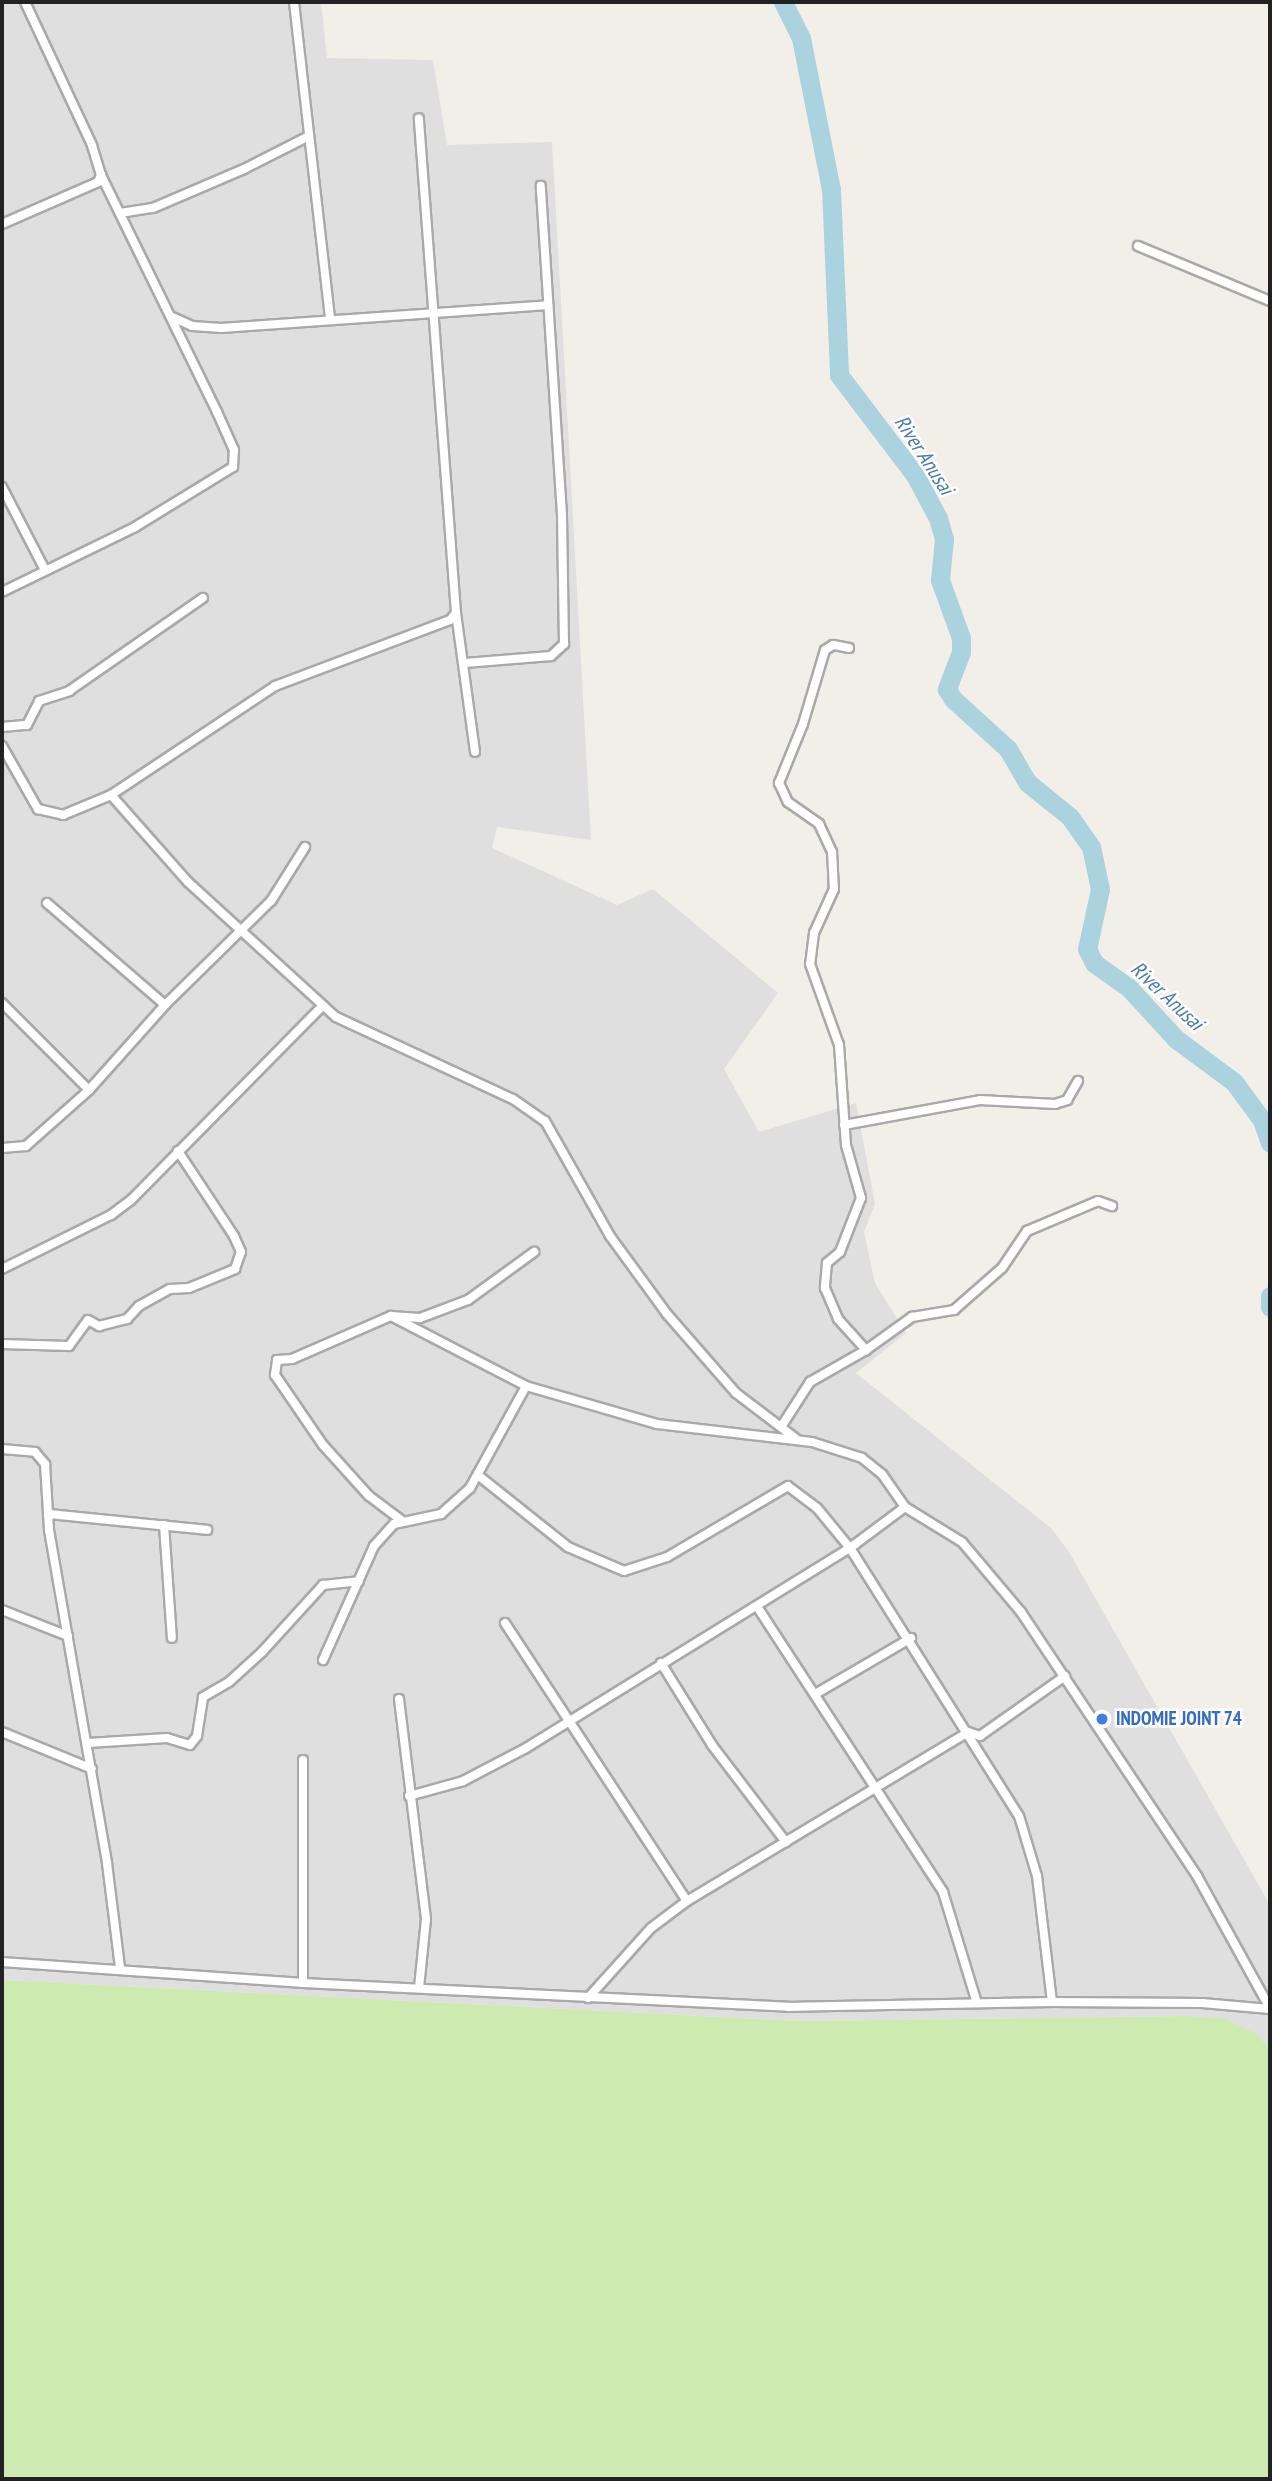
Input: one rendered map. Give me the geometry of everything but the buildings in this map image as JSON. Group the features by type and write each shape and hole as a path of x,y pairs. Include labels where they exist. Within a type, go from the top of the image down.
{"street":[{"path":"2,592 135,527 233,467 234,450 101,175 92,145 25,2"},
{"path":"293,2 307,99 307,136 330,320"},
{"path":"419,118 436,312 456,613 465,663 475,752"},
{"path":"120,214 153,208 244,169 307,136"},
{"path":"2,224 99,182 101,175"},
{"path":"465,663 551,656 564,643 562,515 541,186"},
{"path":"1138,246 1270,301"},
{"path":"172,317 192,326 221,328 548,306"},
{"path":"2,487 45,570"},
{"path":"2,727 27,725 39,701 69,691 203,598"},
{"path":"2,746 5,760 30,800 47,813 63,815 111,795 275,686 450,620 456,613"},
{"path":"849,648 833,645 824,653 810,705 779,783 788,802 819,824 832,852 834,889 814,933 810,964 839,1045 844,1125 860,1198 840,1252 827,1263 825,1289 838,1320 866,1350"},
{"path":"111,795 155,849 241,934 321,1006 346,1023 534,1111 558,1141 632,1269 736,1393 797,1440"},
{"path":"2,1148 26,1146 89,1090 165,1005 241,934 271,901 305,847"},
{"path":"47,903 165,1005"},
{"path":"2,1003 89,1090"},
{"path":"2,1269 111,1215 321,1006"},
{"path":"844,1125 980,1100 1062,1102 1078,1081"},
{"path":"2,1344 69,1346 88,1320 99,1326 127,1319 139,1306 170,1289 189,1287 235,1269 241,1256 234,1236 178,1151"},
{"path":"781,1427 810,1382 866,1350 912,1317 954,1310 1002,1268 1027,1231 1098,1201 1112,1206"},
{"path":"401,1520 369,1496 331,1455 274,1368 276,1360 292,1359 391,1316 420,1318 468,1300 534,1252"},
{"path":"391,1316 526,1386 657,1424 797,1440 862,1458 881,1474 905,1507 962,1542 988,1569 1065,1676 1197,1876 1270,2008"},
{"path":"323,1660 374,1546 401,1520 441,1514 479,1476 526,1386"},
{"path":"2,1449 42,1457 48,1514 92,1769 120,1968"},
{"path":"479,1476 568,1547 624,1571 667,1557 788,1486 817,1508 850,1548 911,1638 1019,1816 1037,1876 1052,2002"},
{"path":"409,1796 463,1781 571,1721 661,1663 758,1608 850,1548 905,1507"},
{"path":"48,1514 207,1530"},
{"path":"163,1525 172,1638"},
{"path":"88,1744 167,1738 190,1745 197,1736 203,1697 229,1682 262,1652 323,1586 359,1581"},
{"path":"758,1608 817,1693 943,1892 977,2003"},
{"path":"2,1610 68,1636"},
{"path":"505,1623 571,1721 626,1814 687,1901"},
{"path":"817,1693 911,1638"},
{"path":"661,1663 712,1745 786,1842"},
{"path":"968,1732 980,1736 1065,1676"},
{"path":"399,1699 426,1919 419,1988"},
{"path":"2,1732 92,1769"},
{"path":"588,1998 651,1928 687,1901 876,1790 968,1732"},
{"path":"303,1760 303,1983"},
{"path":"2,1962 120,1968 303,1983 788,2007 1052,2002 1202,2003 1270,2008"}],"shaded area":[{"path":"2,2 321,2 327,58 433,60 447,145 552,142 591,840 497,827 492,848 617,905 653,889 778,993 724,1069 759,1132 856,1103 875,1204 864,1232 875,1283 906,1333 856,1373 1052,1529 1069,1552 1270,1905 1270,2051 1259,2035 1184,2016 799,2021 2,1980"}],"green space":[{"path":"2,1980 799,2021 1184,2016 1225,2019 1259,2035 1270,2051 1270,2479 2,2479"}],"waterway":[{"name":"River Anusai","path":"783,2 801,38 831,189 839,375 915,475 938,518 944,539 940,580 961,638 961,652 947,689 953,699 1008,749 1028,783 1070,817 1091,847 1100,889 1087,949 1094,963 1129,988 1176,1039 1234,1082 1262,1120 1270,1143"},
{"name":"River Anusai","path":"1270,1296 1270,1307"}],"place":[{"name":"INDOMIE JOINT 74","path":"1102,1719"}]}
